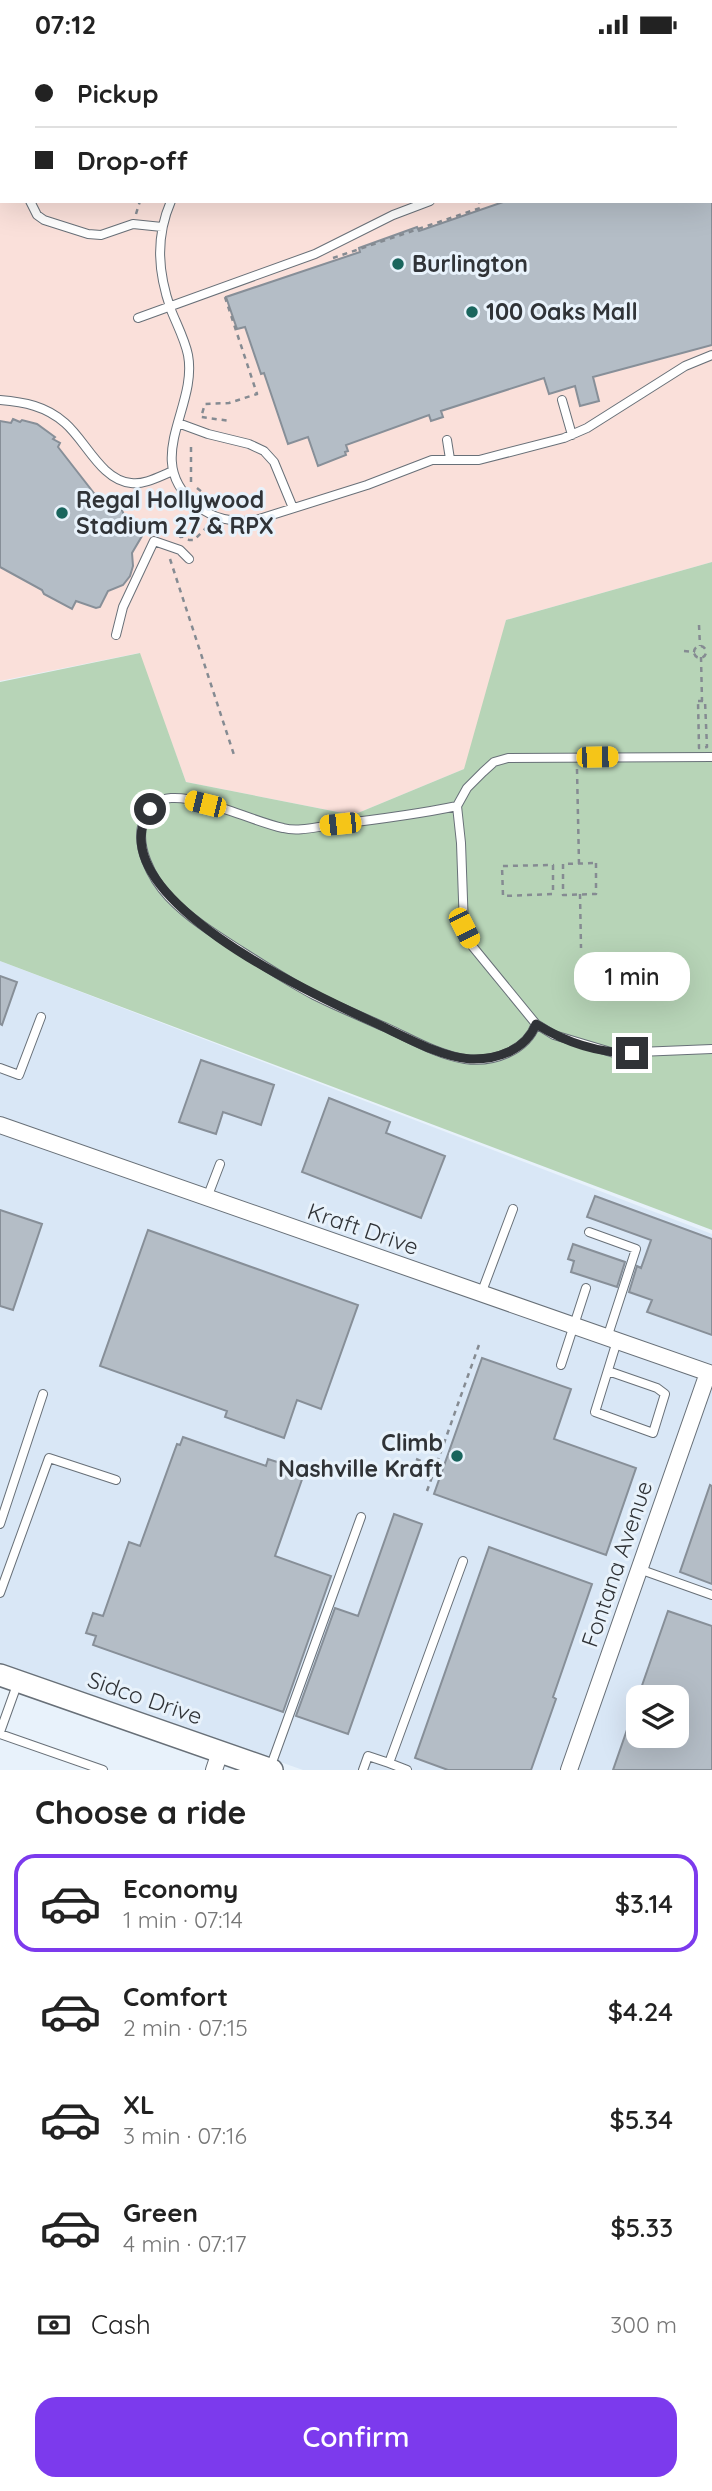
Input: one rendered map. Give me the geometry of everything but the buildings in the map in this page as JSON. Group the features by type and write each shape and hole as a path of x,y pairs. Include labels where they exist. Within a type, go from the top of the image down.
{"street":[{"name":"Kraft Drive","path":"0,1125 710,1373"},
{"name":"Fontana Avenue","path":"569,1770 710,1373"},
{"name":"Sidco Drive","path":"9,1679 217,1761 271,1770"}],"lane":[{"path":"31,203 37,215 44,220 88,234 101,235 133,224 162,227"},
{"path":"170,203 162,227 160,266 189,366 171,450 173,471 190,500 220,518 249,521 367,485 432,460 479,460 572,435 685,366 712,355"},
{"path":"138,318 315,254 393,215 425,203"},
{"path":"0,400 34,404 60,419 105,470 122,481 141,483 173,471"},
{"path":"562,400 572,435"},
{"path":"178,423 264,451 274,462 293,508"},
{"path":"447,440 450,459"},
{"path":"116,635 122,607 154,541 175,547 189,559"},
{"path":"712,757 508,758 494,762 467,788 457,806 464,928 473,947 536,1024 554,1035 614,1053 712,1049"},
{"path":"457,806 410,816 285,829 218,807 169,798 159,800 150,809 143,824 142,838 146,858 158,883 184,911 207,929 314,994 432,1048 467,1059 486,1059 511,1051 529,1037 536,1024"},
{"path":"0,1068 19,1075 41,1017"},
{"path":"207,1198 219,1164"},
{"path":"481,1294 513,1209"},
{"path":"589,1232 636,1249 612,1339 608,1371 595,1412 653,1433 665,1394 657,1388 608,1371"},
{"path":"561,1365 586,1288"},
{"path":"0,1524 2,1509 43,1394"},
{"path":"0,1593 49,1458 116,1480"},
{"path":"271,1770 361,1517"},
{"path":"389,1763 463,1561"},
{"path":"639,1569 712,1595"},
{"path":"9,1679 0,1733 103,1770"},
{"path":"363,1770 368,1756 407,1770"}],"path":[{"path":"322,262 480,208 480,203"},
{"path":"230,294 224,297 257,394 229,403 205,404 201,417 230,421"},
{"path":"191,443 191,483 223,506"},
{"path":"175,547 181,536 194,540 212,521"},
{"path":"170,559 235,758"},
{"path":"699,625 700,646"},
{"path":"700,646 704,647 706,652"},
{"path":"700,646 696,647 695,652 697,657 701,657"},
{"path":"702,701 698,701 699,748 706,747 701,657 712,651"},
{"path":"684,652 695,652"},
{"path":"577,757 579,864"},
{"path":"596,863 596,894 563,895 562,864 579,864 596,863"},
{"path":"552,865 553,880 553,894 503,896 502,866 552,865"},
{"path":"553,880 563,880"},
{"path":"580,894 581,948"},
{"path":"427,1491 480,1342"},
{"path":"416,1459 436,1467"}],"shaded area":[{"name":"100 Oaks Mall","path":"0,203 712,203 712,562 506,620 480,729 464,769 353,815 186,782 139,653 0,681"},
{"path":"0,961 712,1234 712,1770 303,1770 0,1663"}],"green space":[{"path":"712,562 712,1230 0,961 0,682 140,653 186,782 353,815 464,769 506,620"}],"place":[{"name":"Burlington","path":"398,264"},
{"name":"100 Oaks Mall","path":"472,312"},
{"name":"Regal Hollywood Stadium 27 & RPX","path":"62,513"},
{"name":"Climb Nashville Kraft","path":"457,1456"}],"route":[{"path":"150,809 142,829 143,848 150,868 169,897 207,929 314,994 432,1048 467,1059 486,1059 511,1051 533,1033 536,1024 554,1035 586,1046 614,1053 632,1053"}]}
